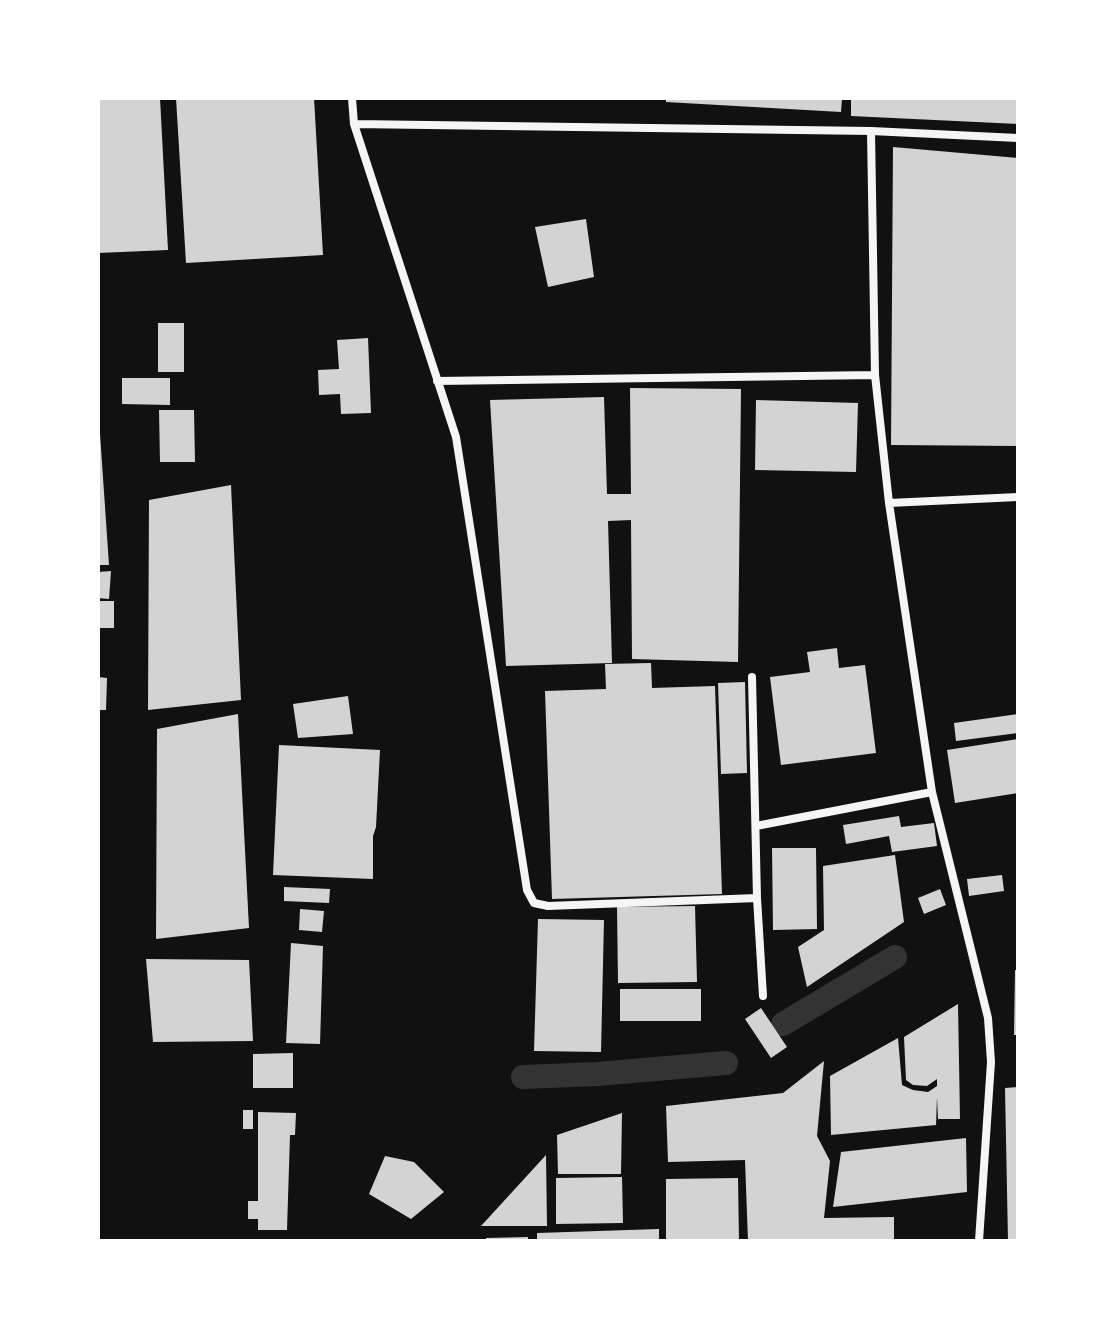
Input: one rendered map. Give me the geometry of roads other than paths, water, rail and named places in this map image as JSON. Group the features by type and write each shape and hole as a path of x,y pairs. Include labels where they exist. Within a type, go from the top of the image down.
{"street":[{"path":"352,98 354,124 456,437 527,890 534,903 548,906 757,898"},
{"path":"354,124 871,131 1018,138"},
{"path":"871,131 875,375 889,503 932,792 988,1018 991,1062 979,1241"},
{"path":"437,381 875,375"},
{"path":"889,503 1018,497"},
{"path":"752,677 757,898 763,996"},
{"path":"756,826 932,792"}],"waterway":[{"path":"783,1024 895,957"},
{"path":"523,1077 726,1063"}]}
